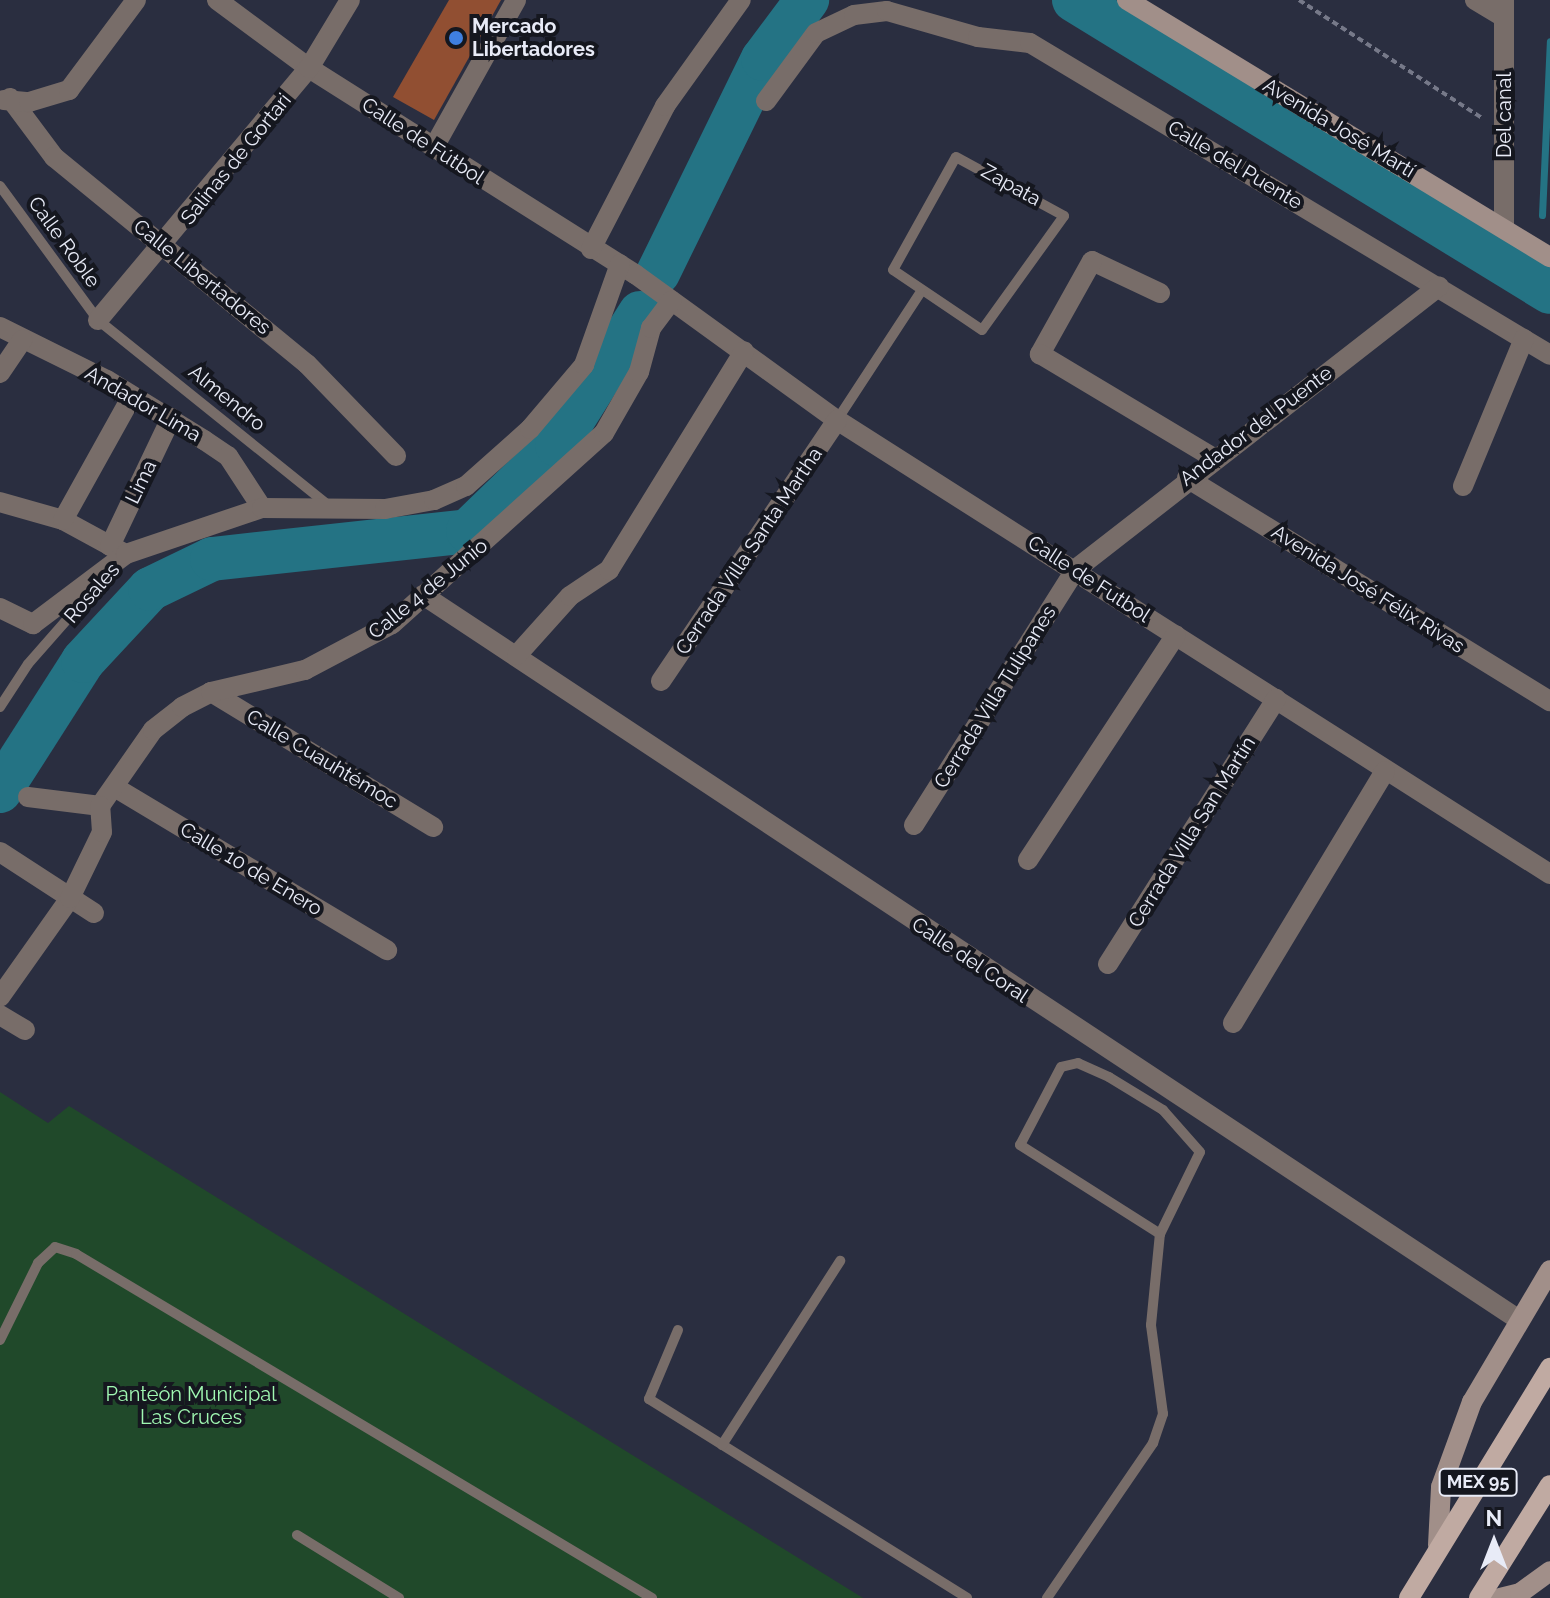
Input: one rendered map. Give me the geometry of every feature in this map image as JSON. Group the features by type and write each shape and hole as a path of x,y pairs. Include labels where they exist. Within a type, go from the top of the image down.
{"main road":[{"name":"Avenida José Martí","path":"1127,0 1550,257"},
{"path":"1438,1545 1441,1487 1472,1402 1550,1270"},
{"name":"MEX 95","path":"1409,1598 1438,1545 1550,1368"},
{"name":"MEX 95","path":"1479,1598 1550,1485"},
{"path":"1500,1598 1520,1593 1550,1571"}],"street":[{"path":"5,99 29,102 69,90 136,0"},
{"name":"Calle de Fútbol","path":"217,0 309,68 627,269"},
{"name":"Salinas de Gortari","path":"98,320 165,247 309,68 350,0"},
{"path":"434,147 516,0"},
{"path":"591,249 665,106 741,0"},
{"path":"1475,0 1504,8"},
{"name":"Del canal","path":"1504,8 1504,229"},
{"name":"Calle del Puente","path":"766,101 816,33 854,15 887,11 978,37 1030,43 1550,355"},
{"name":"Calle Libertadores","path":"5,99 54,157 307,364 396,456"},
{"path":"1160,293 1092,261 1040,354 1214,458"},
{"name":"Calle de Futbol","path":"627,269 837,420 1076,569 1385,771 1545,871"},
{"name":"Rosales","path":"118,550 262,508 385,509 434,500 466,486 530,429 584,365 627,269"},
{"name":"Andador del Puente","path":"1076,569 1187,478 1439,286"},
{"name":"Calle 4 de Junio","path":"100,806 116,788 153,730 211,692 305,670 392,624 604,433 639,372 651,328 671,301"},
{"name":"Andador Lima","path":"0,327 171,418 228,456 262,508"},
{"path":"1463,486 1524,339"},
{"path":"0,373 22,340"},
{"path":"517,655 570,596 609,570 744,351"},
{"path":"63,520 131,398"},
{"name":"Lima","path":"118,550 171,418"},
{"name":"Cerrada Villa Santa Martha","path":"661,681 837,420"},
{"name":"Avenida José Félix Rivas","path":"1187,478 1550,701"},
{"path":"0,502 63,520 118,550 43,620 24,622 0,608"},
{"name":"Cerrada Villa Tulipanes","path":"914,825 1076,569"},
{"name":"Calle del Coral","path":"423,595 1519,1320"},
{"path":"1028,860 1176,635"},
{"name":"Calle Cuauhtémoc","path":"211,692 433,827"},
{"name":"Cerrada Villa San Martín","path":"1108,964 1276,699"},
{"path":"1233,1023 1385,771"},
{"name":"Calle 10 de Enero","path":"116,788 387,950"},
{"path":"0,997 70,898 102,832 100,806 28,797"},
{"path":"1545,871 1550,849"},
{"path":"0,852 94,913"},
{"path":"0,1015 25,1030"}],"lane":[{"name":"Zapata","path":"956,157 1064,216 982,330 920,293 893,270 956,157"},
{"name":"Calle Roble","path":"0,186 98,320"},
{"path":"837,420 920,293"},
{"name":"Almendro","path":"98,320 331,508"},
{"name":"Rosales","path":"0,707 28,664 118,550"},
{"path":"1047,1598 1153,1443 1163,1414 1151,1325 1160,1234 1199,1145 1163,1110 1109,1077 1078,1063 1061,1067 1020,1145 1160,1234"},
{"path":"0,1340 38,1263 55,1247 76,1254 652,1598"},
{"path":"722,1445 840,1261"},
{"path":"678,1330 646,1393 722,1445 967,1598"},
{"path":"297,1535 399,1598"}],"path":[{"path":"1299,0 1504,132"}],"green space":[{"name":"Panteón Municipal Las Cruces","path":"0,1092 48,1123 69,1106 863,1598 0,1598"}],"building":[{"name":"Mercado Libertadores","path":"449,0 501,0 434,120 393,97"}],"waterway":[{"path":"658,273 763,59 807,0"},
{"path":"1074,0 1550,292"},
{"path":"1542,215 1550,41"},
{"path":"1536,277 1536,284"},
{"path":"0,791 83,661 150,589 212,559 468,531 557,445 640,313"}],"place":[{"name":"Mercado Libertadores","path":"456,38"}]}
